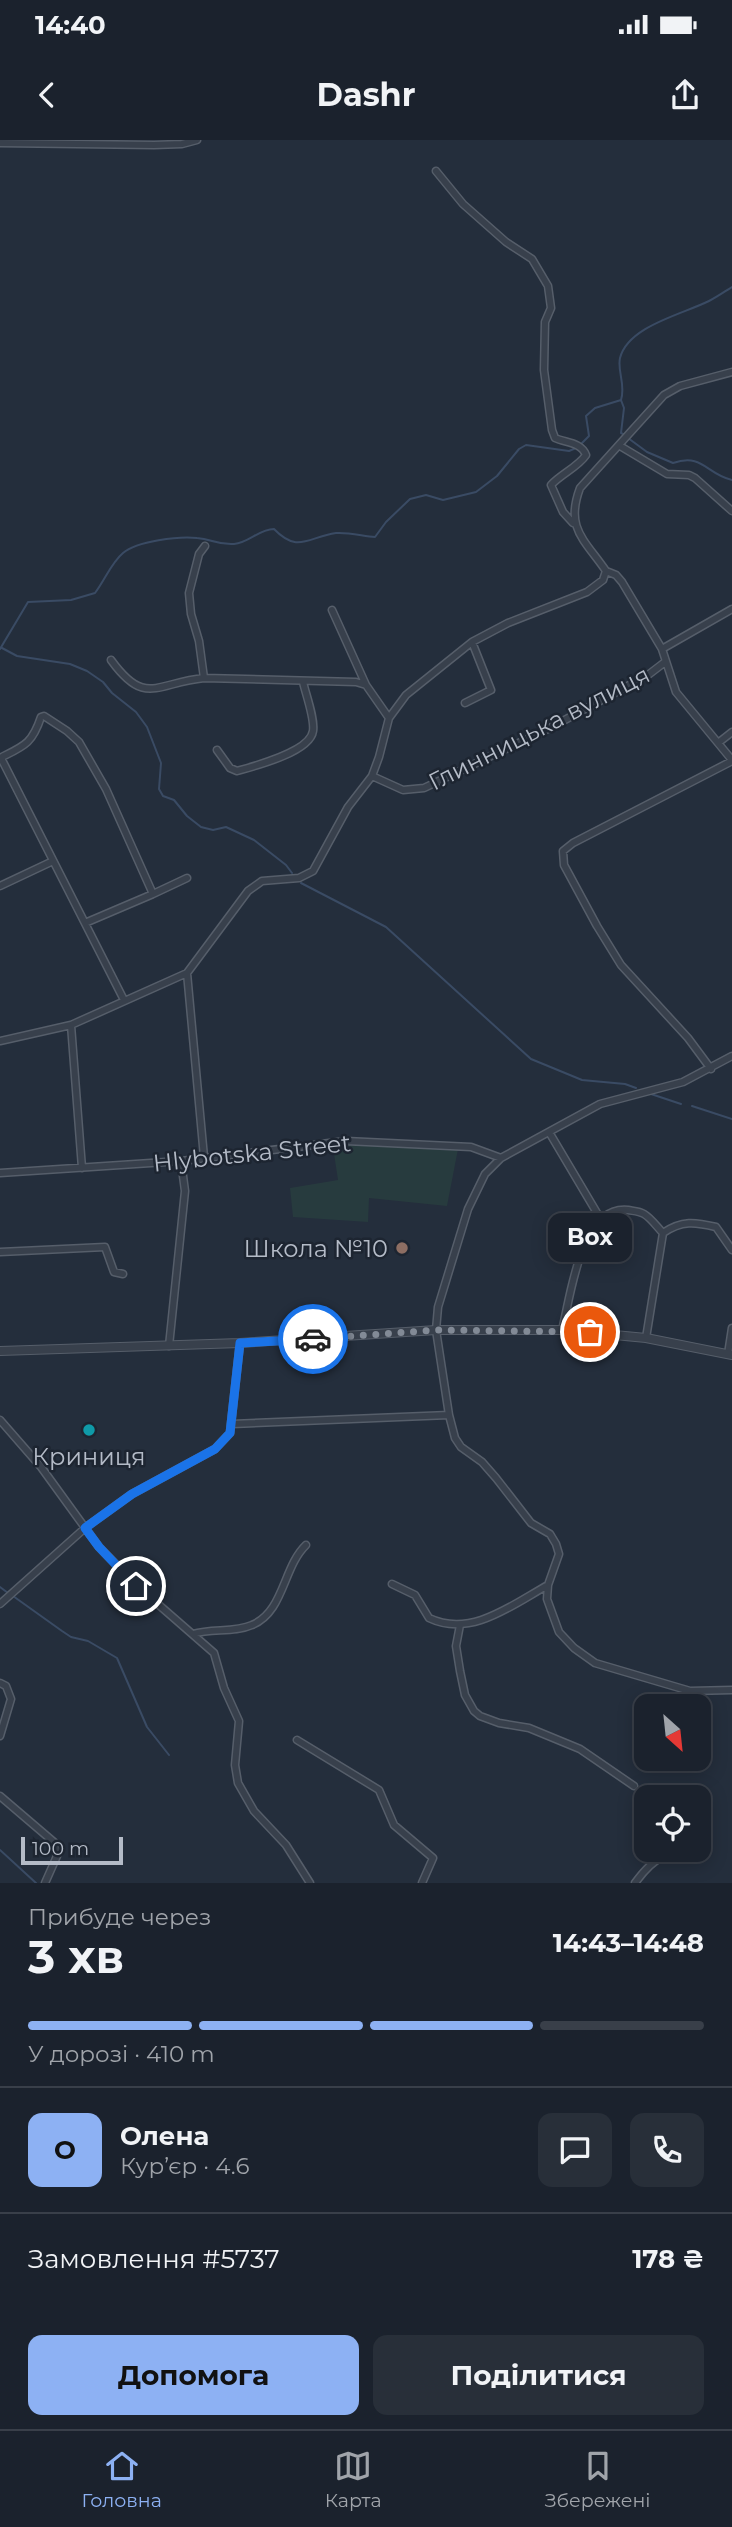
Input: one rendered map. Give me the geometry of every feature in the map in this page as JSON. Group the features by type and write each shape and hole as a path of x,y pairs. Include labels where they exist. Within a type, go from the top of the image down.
{"street":[{"path":"0,143 154,145 182,144 197,140"},
{"path":"436,171 463,204 506,242 532,259 548,286 551,308 545,322 544,370 552,430 555,438 577,444 584,449 586,455 551,485 563,512 606,571 616,575 622,582 662,649 676,692 732,760 573,843 563,851 564,865 621,965 688,1038 711,1069"},
{"path":"577,528 573,518 573,506 580,488 664,395 680,386 732,372"},
{"path":"621,444 667,474 689,475 695,478 732,511"},
{"path":"204,678 200,641 191,614 189,593 199,554 205,545"},
{"path":"0,1041 71,1025 187,973 248,891 262,881 299,878 313,871 348,807 372,776 388,718 405,695 472,642 508,623 587,592 603,580 606,571"},
{"name":"Глинницька вулиця","path":"662,649 732,609"},
{"path":"332,610 366,685 388,718"},
{"path":"465,703 491,690 472,642"},
{"path":"111,660 125,679 141,689 204,678 356,682 366,685"},
{"name":"Глинницька вулиця","path":"372,776 403,790 424,788 580,712 648,675 665,662"},
{"path":"217,750 230,768 237,771 289,753 308,741 314,728 303,682"},
{"path":"124,1000 0,758 35,736 44,716 79,742 106,789 153,894"},
{"path":"718,743 732,732"},
{"path":"0,886 53,861"},
{"path":"85,923 187,878"},
{"path":"187,973 204,1157"},
{"path":"71,1025 82,1168"},
{"path":"732,1056 683,1082 600,1104 573,1116 501,1158 485,1174 468,1209 438,1307 436,1330 455,1438 461,1447 482,1462 531,1523 550,1534 556,1544 559,1554 548,1585 547,1599 559,1632 595,1662 690,1691 732,1690"},
{"path":"549,1132 600,1218"},
{"name":"Hlybotska Street","path":"0,1173 181,1161 346,1141 471,1147 501,1158"},
{"path":"169,1346 185,1191 181,1161"},
{"path":"562,1330 589,1232 600,1218 617,1209 642,1212 663,1233"},
{"path":"646,1338 663,1233 676,1224 692,1222 716,1227 732,1250"},
{"path":"0,1252 105,1247 114,1272 123,1274"},
{"path":"0,1351 240,1343 436,1330 562,1330 646,1338 730,1354 732,1328"},
{"path":"0,1604 85,1528 132,1494 215,1449 230,1433 240,1343"},
{"path":"232,1424 449,1415"},
{"path":"0,1420 41,1467 99,1547 136,1586 214,1653 221,1679 239,1721 235,1765 241,1792 254,1811 286,1845 310,1883"},
{"path":"192,1634 247,1627 261,1621 274,1605 296,1556 306,1545"},
{"path":"392,1584 415,1595 429,1618 460,1625 491,1617 548,1585"},
{"path":"460,1625 456,1646 460,1671 465,1695 474,1711 499,1723 529,1728 580,1749 634,1786"},
{"path":"0,1683 6,1686 11,1699 0,1736"},
{"path":"297,1740 379,1790 394,1825 432,1858 422,1883"},
{"path":"0,1796 55,1843 57,1856 45,1883"},
{"path":"635,1883 654,1862"}],"green space":[{"path":"346,1144 458,1149 447,1206 369,1198 368,1222 293,1217 290,1188 338,1180 333,1147"}],"waterway":[{"path":"580,445 589,436 586,416 595,408 621,400 623,389 620,358 634,337 658,322 709,301 732,287"},
{"path":"621,400 624,408 623,434"},
{"path":"628,438 647,452 673,463 698,462 732,480"},
{"path":"0,649 28,602 71,600 95,593 119,557 138,545 158,540 189,538 234,544 274,529 282,537 297,542 336,533 375,537 410,499 426,495 443,500 476,492 497,476 519,449 526,445 569,451 576,448"},
{"path":"2,648 17,656 70,664 103,682 136,712 147,727 161,763 159,789 163,796 174,800 187,816 201,827 213,830 226,827 254,840 286,865 292,873"},
{"path":"301,883 386,927 531,1059 582,1080 625,1084 636,1088"},
{"path":"651,1094 681,1104"},
{"path":"692,1106 732,1119"},
{"path":"0,1587 8,1593"},
{"path":"13,1596 71,1637 88,1641 117,1658 147,1727 169,1755"},
{"path":"0,1850 36,1883"}],"way so far":[{"path":"313,1339 436,1330 590,1332"}],"place":[{"name":"Школа №10","path":"402,1248"},
{"name":"Box","path":"590,1332"},
{"name":"Криниця","path":"89,1430"}],"route":[{"path":"136,1586 85,1528 132,1494 215,1449 230,1433 240,1343 313,1339"}]}
